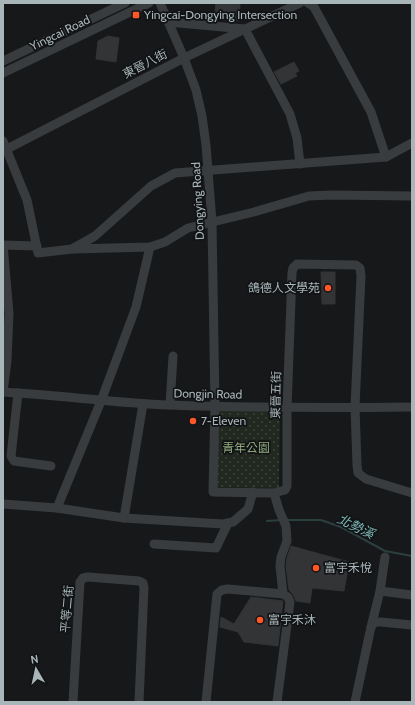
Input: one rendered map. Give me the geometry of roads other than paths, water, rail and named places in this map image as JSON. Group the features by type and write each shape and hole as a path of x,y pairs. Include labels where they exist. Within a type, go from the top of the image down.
{"street":[{"name":"Yingcai Road","path":"3,61 125,3"},
{"name":"Yingcai Road","path":"3,73 150,3"},
{"name":"Dongying Road","path":"160,3 196,90 202,116 209,171 212,222 215,406 214,492 253,492"},
{"name":"東晉八街","path":"4,147 184,58 300,3"},
{"path":"308,3 314,7 371,112 386,157"},
{"path":"168,22 245,29 290,114 297,138 300,164"},
{"path":"72,249 95,236 151,186 176,173 386,157 412,143"},
{"path":"4,147 27,200 38,253 72,249 150,247 165,242 188,228 309,196 412,196"},
{"path":"3,392 7,361 9,313 3,245 37,246"},
{"path":"57,508 101,401 136,307 150,247"},
{"name":"東晉五街","path":"274,493 285,490 287,486 287,408 292,273 293,268 297,264 356,265 360,268 361,276 355,407"},
{"path":"170,405 173,356"},
{"name":"Dongjin Road","path":"3,392 64,396 101,401 170,405 287,408 412,407"},
{"path":"18,393 11,456 14,461 51,466"},
{"path":"124,518 143,404"},
{"path":"355,407 358,473 366,479 412,493"},
{"path":"3,504 57,508 124,518 228,523 233,522 248,509 253,492 274,493 286,526 287,541 281,557 280,566 283,594"},
{"path":"154,544 216,548 228,523"},
{"path":"355,702 380,591 385,557"},
{"name":"平等二街","path":"73,702 80,582 83,578 88,576 139,581 143,584 139,702"},
{"path":"206,702 217,594 222,590 228,589 283,594 288,597 290,602 277,702"},
{"path":"380,591 412,595"},
{"path":"371,627 375,622 412,625"}],"waterway":[{"name":"北勢溪","path":"267,521 281,520"},
{"name":"北勢溪","path":"287,520 321,520 341,527 385,551 412,556"}],"place":[{"name":"Yingcai-Dongying Intersection","path":"136,15"},
{"name":"鴿德人文學苑","path":"328,288"},
{"name":"7-Eleven","path":"193,421"},
{"name":"富宇禾悅","path":"316,568"},
{"name":"富宇禾沐","path":"260,620"}],"park label":[{"name":"青年公園","path":"246,448"}]}
